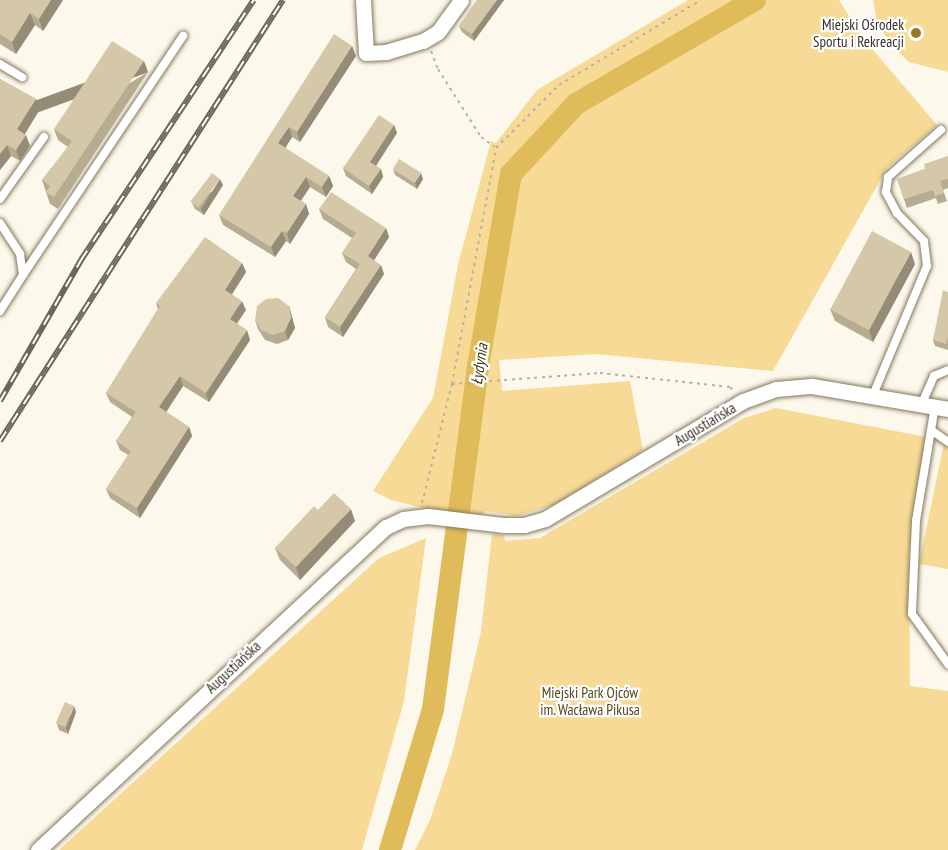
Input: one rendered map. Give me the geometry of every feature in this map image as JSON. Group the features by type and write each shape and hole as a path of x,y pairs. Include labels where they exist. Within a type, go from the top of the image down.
{"street":[{"path":"363,0 366,53 386,52 423,41 438,32 460,0"},
{"name":"Augustiańska","path":"38,850 373,536 403,519 443,516 524,525 545,519 743,401 776,389 812,386 935,406"}],"lane":[{"path":"0,311 183,36"},
{"path":"0,64 22,77"},
{"path":"873,395 927,266 924,241 897,213 886,192 888,177 941,130"},
{"path":"0,199 44,137"},
{"path":"0,223 20,254 23,275"},
{"path":"948,370 934,376 935,406 916,521 912,614 948,664"},
{"path":"931,430 948,442"}],"path":[{"path":"418,517 452,384 496,148 559,85 701,0"},
{"path":"438,32 430,46 438,69 481,137 496,148"},
{"path":"452,384 600,373 730,387 743,401"}],"green space":[{"path":"688,0 839,0 863,38 937,125 887,168 773,371 596,354 499,360 502,391 630,381 643,450 557,504 518,516 486,511 478,521 391,500 373,491 433,398 458,265 491,141 496,143 537,90"},
{"name":"Miejski Ośrodek Sportu i Rekreacji","path":"873,0 948,0 948,72 909,62 890,44 877,21"},
{"name":"Miejski Park Ojców im. Wacława Pikusa","path":"776,408 926,437 909,553 910,686 948,691 948,850 415,850 430,820 452,754 481,632 492,534 504,535 505,541 540,538 744,418"},
{"path":"944,443 948,445 948,569 919,564"},
{"path":"426,538 404,701 362,850 59,850 379,558"}],"building":[{"path":"0,0 51,0 39,19 30,13 12,42 0,34"},
{"path":"477,0 497,0 472,34 459,26"},
{"path":"334,34 352,46 297,132 289,127 278,143 329,176 322,187 306,177 293,196 306,204 287,233 282,231 271,247 219,215"},
{"path":"112,41 144,61 54,197 46,192 50,186 42,180 72,141 54,129"},
{"path":"0,79 36,99 17,129 26,135 16,150 7,145 0,154"},
{"path":"379,115 394,125 370,162 381,169 369,186 343,168"},
{"path":"948,156 948,179 940,181 944,193 935,196 933,190 904,199 897,179 925,169 924,164"},
{"path":"399,159 421,173 415,183 393,169"},
{"path":"212,173 220,179 198,208 190,202"},
{"path":"331,192 386,228 368,256 381,265 340,327 325,317 360,264 342,253 356,233 319,209"},
{"path":"872,231 911,252 869,330 830,310"},
{"path":"205,237 242,263 225,290 242,301 230,319 247,330 206,393 180,376 159,407 189,427 137,508 106,489 131,451 116,441 136,412 106,393 160,306 156,303"},
{"path":"943,290 948,292 946,344 933,340"},
{"path":"278,298 289,306 291,318 285,331 273,335 261,330 255,320 257,306 266,299"},
{"path":"334,493 351,509 296,567 275,548 314,506 318,510"},
{"path":"65,702 74,706 65,727 56,723"}],"waterway":[{"name":"Łydynia","path":"390,850 433,709 479,361 511,174 576,104 755,0"}],"railway":[{"path":"0,401 81,260 254,0"},
{"path":"0,441 283,0"}],"place":[{"name":"Miejski Ośrodek Sportu i Rekreacji","path":"916,33"}]}
